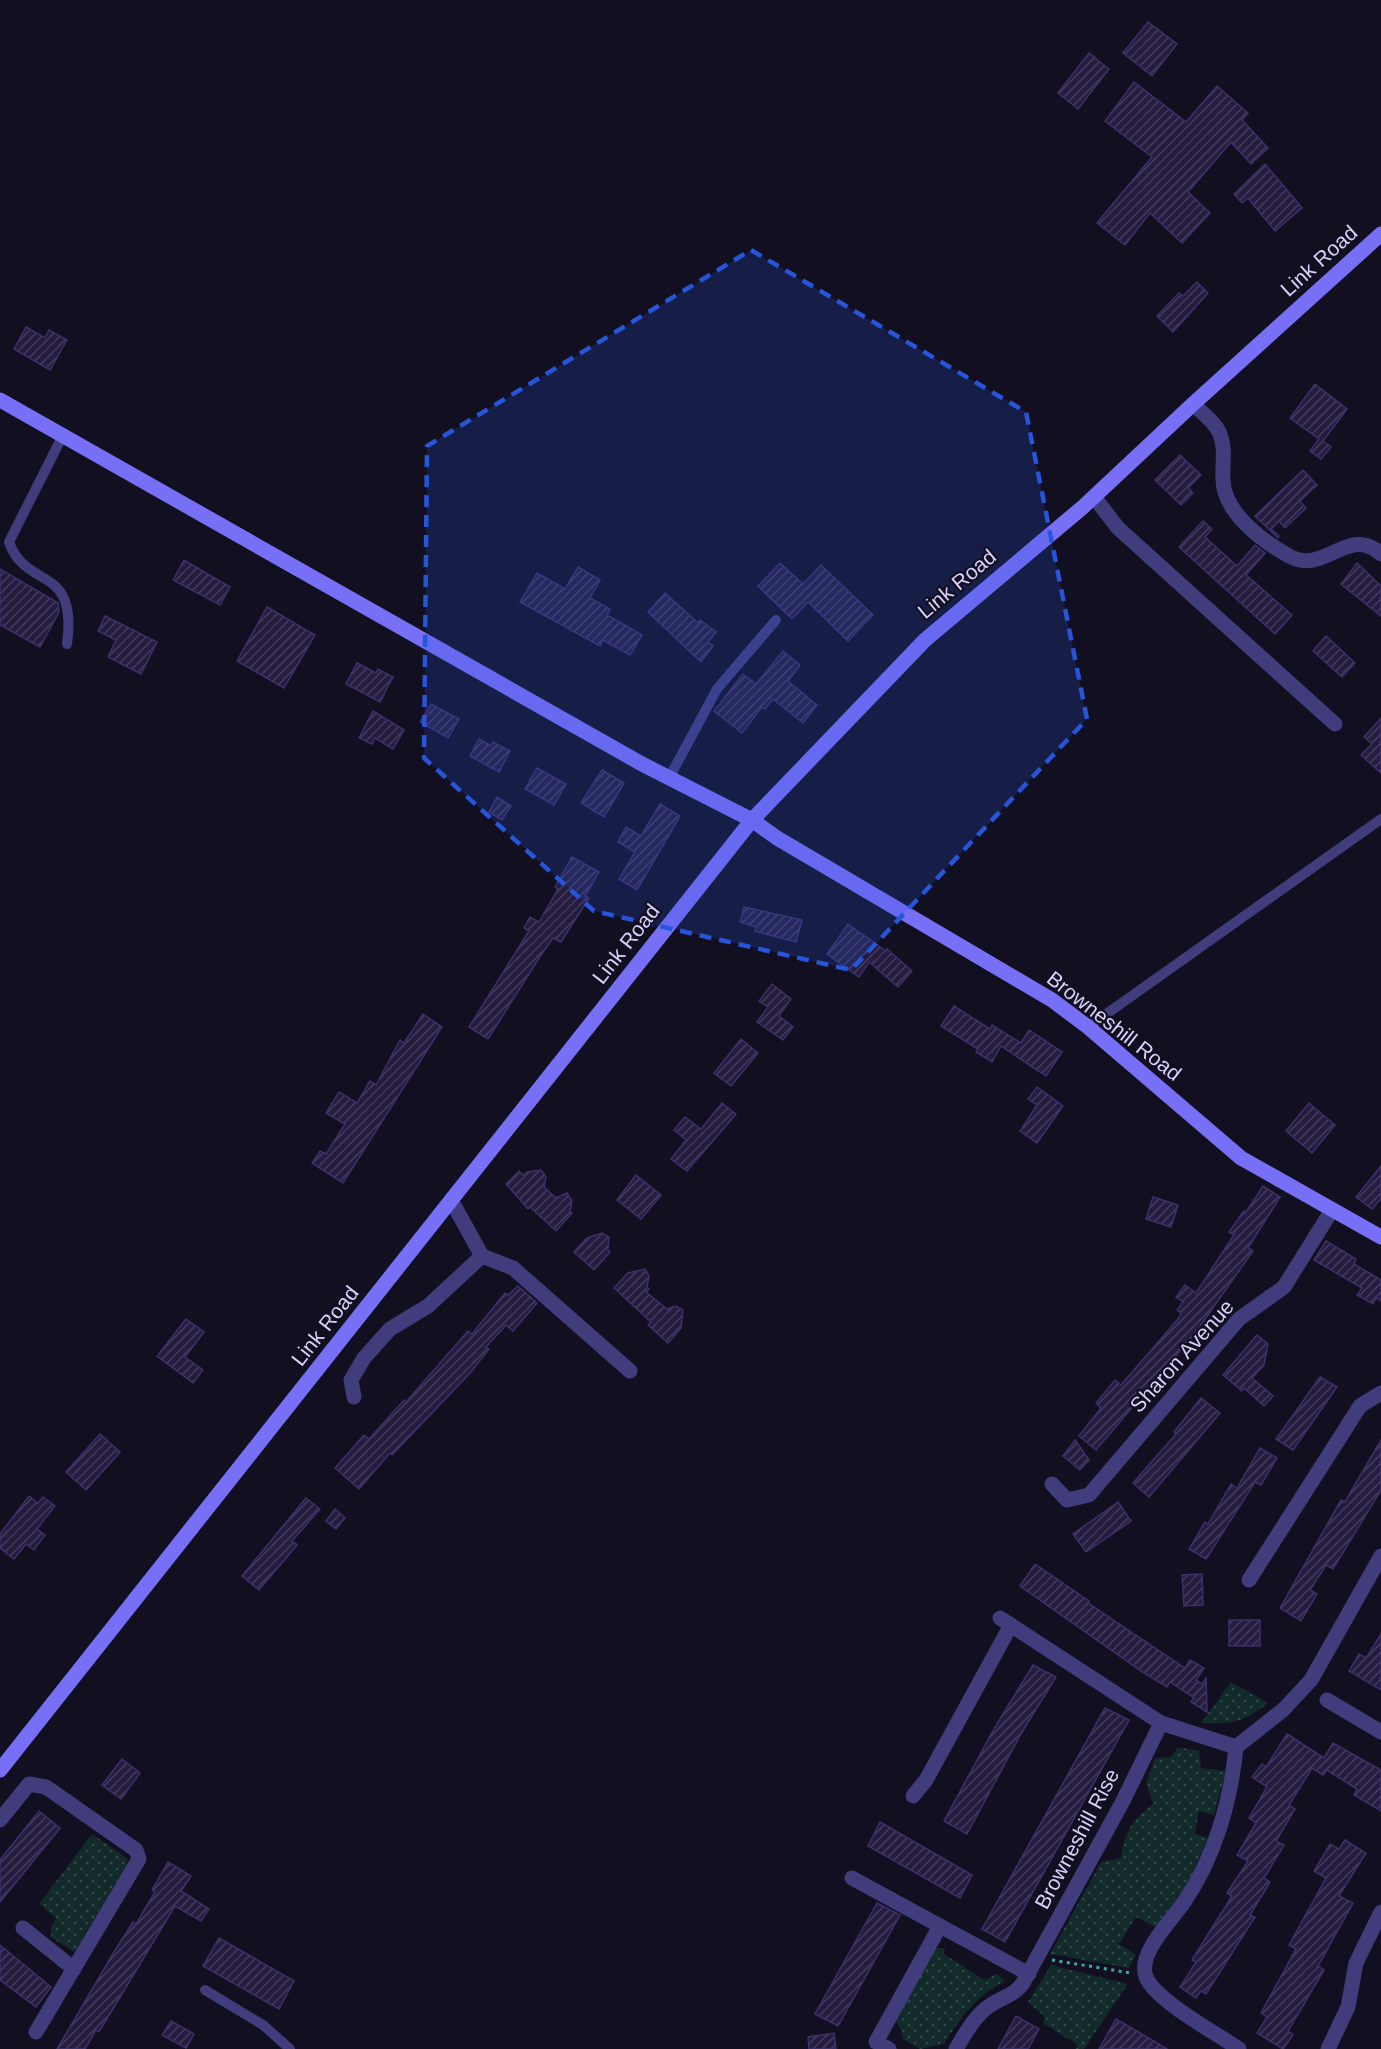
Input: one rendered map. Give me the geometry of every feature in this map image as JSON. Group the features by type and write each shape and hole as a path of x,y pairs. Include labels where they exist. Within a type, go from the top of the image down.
{"street":[{"name":"Link Road","path":"0,1770 752,820 925,640 1094,497 1381,234"},
{"name":"Browneshill Road","path":"0,400 669,778 752,820 777,838 1052,1000 1088,1027 1241,1158 1381,1237"},
{"path":"1193,404 1219,432 1225,453 1223,481 1228,501 1256,534 1291,557 1304,561 1318,561 1342,547 1358,544 1371,545 1381,554"},
{"path":"1094,497 1118,528 1335,724"},
{"path":"451,1200 482,1257 513,1269 630,1371"},
{"name":"Sharon Avenue","path":"1052,1484 1067,1500 1089,1495 1239,1319 1284,1287 1332,1210"},
{"path":"354,1397 351,1380 364,1358 390,1329 428,1306 482,1257"},
{"path":"1249,1580 1360,1406 1381,1393"},
{"path":"1239,2049 1154,1991 1145,1975 1151,1945 1198,1882 1209,1858 1234,1767 1236,1747 1283,1710 1311,1680 1381,1556"},
{"path":"913,1796 926,1780 1006,1622 1161,1723 1236,1747"},
{"path":"1328,1700 1381,1732"},
{"name":"Browneshill Rise","path":"956,2049 977,2016 995,2002 1019,1990 1123,1801 1161,1723"},
{"path":"0,1820 29,1784 46,1787 136,1850 139,1859 36,2032"},
{"path":"852,1878 1029,1974"},
{"path":"1328,2049 1347,2007 1356,1963 1381,1912"},
{"path":"889,2049 876,2042 940,1926"},
{"path":"23,1928 74,1969"}],"lane":[{"path":"63,435 9,542 14,557 60,589 70,612 67,644"},
{"path":"669,778 717,689 776,620"},
{"path":"1088,1027 1381,819"},
{"path":"206,1990 262,2025 290,2049"}],"path":[{"path":"1037,1958 1145,1975"}],"highlighted area":[{"path":"751,250 1026,412 1087,719 851,970 594,911 424,758 427,446"}],"green space":[{"path":"1231,1682 1268,1703 1251,1715 1237,1721 1201,1723"},
{"path":"1178,1747 1199,1751 1201,1768 1226,1771 1214,1815 1199,1811 1195,1834 1208,1838 1188,1884 1155,1927 1136,1917 1119,1944 1136,1955 1129,1968 1050,1954 1101,1862 1121,1858 1124,1841 1131,1827 1153,1804 1146,1783 1155,1758 1171,1757"},
{"path":"92,1834 128,1859 74,1952 51,1937 51,1927 56,1918 39,1904"},
{"path":"935,1948 945,1948 944,1954 984,1980 997,1974 1005,1981 986,1993 970,2008 944,2044 920,2049 903,2039 902,2031 894,2018"},
{"path":"1051,1965 1128,1984 1084,2049 1076,2049 1077,2044 1044,2024 1044,2016 1028,2002"}],"building":[{"path":"1148,22 1177,44 1152,76 1123,53"},
{"path":"1089,53 1109,69 1078,109 1058,93"},
{"path":"1134,82 1186,122 1217,86 1248,113 1242,120 1268,148 1251,164 1231,142 1188,192 1210,213 1182,243 1150,213 1125,245 1097,223 1152,157 1105,121"},
{"path":"1265,164 1302,208 1275,231 1248,198 1242,203 1234,194"},
{"path":"1197,282 1208,293 1173,332 1157,316 1179,293 1183,296"},
{"path":"26,327 45,338 49,330 67,340 50,370 14,349"},
{"path":"1315,384 1347,409 1323,441 1331,447 1321,459 1310,451 1319,439 1290,418"},
{"path":"1180,455 1201,475 1188,488 1193,493 1181,505 1155,480"},
{"path":"1303,470 1317,485 1300,501 1306,508 1285,528 1279,521 1271,529 1279,536 1278,538 1255,516"},
{"path":"1203,521 1212,529 1205,537 1237,566 1255,545 1265,553 1246,575 1292,615 1275,634 1179,547"},
{"path":"184,560 230,587 220,605 173,580"},
{"path":"780,563 803,584 821,565 873,615 848,641 808,602 792,619 758,586"},
{"path":"1357,563 1381,586 1381,616 1341,584"},
{"path":"578,567 600,580 590,598 610,609 607,615 642,635 630,655 603,640 600,646 520,602 537,573 565,589"},
{"path":"0,569 58,603 59,612 40,647 0,625"},
{"path":"665,593 698,623 700,620 716,632 708,642 713,646 701,662 648,612"},
{"path":"267,607 315,635 284,688 237,661"},
{"path":"105,616 157,642 141,674 108,657 116,640 98,631"},
{"path":"1326,636 1355,663 1342,677 1313,651"},
{"path":"783,651 800,665 788,681 817,705 803,723 773,699 765,709 762,707 742,733 714,711 743,674 756,684"},
{"path":"357,663 376,673 378,669 393,677 380,702 346,684"},
{"path":"431,704 459,719 448,738 420,722"},
{"path":"373,711 404,730 393,749 375,738 372,744 359,738"},
{"path":"1381,718 1381,773 1361,755 1372,744 1364,737"},
{"path":"479,739 491,746 493,742 510,751 499,772 470,756"},
{"path":"537,768 566,784 554,805 525,789"},
{"path":"602,770 624,783 604,817 581,803"},
{"path":"497,797 511,806 502,820 489,812"},
{"path":"660,804 680,816 637,890 619,879 635,852 618,842 626,827 641,836"},
{"path":"572,857 599,872 585,896 589,898 561,942 553,938 488,1039 469,1027 529,931 524,928 530,917 539,922 558,889 555,887"},
{"path":"744,907 802,920 796,942 755,931 756,927 740,922"},
{"path":"848,924 886,951 887,949 912,971 898,987 869,962 859,977 827,954"},
{"path":"772,984 791,999 779,1016 793,1027 783,1040 757,1022 768,1007 759,1001"},
{"path":"954,1006 990,1029 992,1025 1021,1043 1029,1030 1062,1052 1046,1076 1001,1046 992,1062 976,1052 978,1049 941,1026"},
{"path":"423,1014 442,1027 343,1183 312,1163 320,1151 326,1154 345,1124 326,1113 339,1092 357,1103 370,1081 376,1085 400,1040 404,1043"},
{"path":"741,1039 758,1053 731,1086 714,1073"},
{"path":"1037,1087 1063,1106 1037,1143 1020,1131 1037,1105 1028,1099"},
{"path":"722,1103 736,1114 687,1171 671,1159 686,1140 674,1130 685,1117 701,1129"},
{"path":"1309,1103 1335,1125 1312,1153 1286,1131"},
{"path":"1381,1166 1381,1199 1372,1209 1356,1197"},
{"path":"541,1170 546,1177 544,1187 556,1198 567,1193 572,1201 570,1211 572,1213 556,1231 530,1207 528,1209 506,1184 519,1171 523,1175 527,1172"},
{"path":"636,1175 661,1195 641,1219 617,1200"},
{"path":"1263,1186 1280,1197 1248,1248 1253,1251 1196,1332 1096,1450 1079,1436 1101,1408 1096,1403 1115,1380 1121,1385 1178,1319 1181,1313 1177,1310 1183,1302 1176,1297 1185,1285 1196,1293 1234,1235 1229,1232"},
{"path":"1153,1197 1178,1205 1171,1227 1146,1219"},
{"path":"602,1233 609,1237 608,1250 610,1252 594,1270 574,1252 587,1238"},
{"path":"1326,1241 1356,1259 1354,1264 1381,1280 1381,1301 1376,1298 1373,1304 1357,1295 1362,1288 1314,1260"},
{"path":"645,1269 649,1276 647,1287 649,1289 646,1292 667,1309 676,1306 683,1310 681,1328 668,1343 648,1325 651,1322 614,1288 628,1273"},
{"path":"518,1286 537,1303 513,1331 506,1325 486,1347 489,1349 471,1372 392,1455 390,1453 359,1489 335,1468 364,1435 369,1439 404,1400 406,1402 468,1331 472,1334 505,1293 508,1295"},
{"path":"186,1319 204,1332 185,1357 203,1370 193,1383 157,1356"},
{"path":"1257,1335 1268,1344 1264,1365 1252,1378 1273,1396 1264,1406 1244,1388 1242,1391 1223,1375"},
{"path":"1320,1377 1337,1387 1293,1450 1276,1439"},
{"path":"1201,1398 1220,1413 1149,1497 1133,1483 1176,1434 1174,1432"},
{"path":"100,1434 120,1452 86,1490 66,1472"},
{"path":"1075,1440 1089,1460 1080,1470 1063,1456"},
{"path":"1381,1440 1381,1490 1333,1569 1326,1565 1310,1590 1317,1594 1301,1621 1280,1608 1341,1500 1345,1502"},
{"path":"1260,1448 1277,1458 1261,1485 1255,1482 1206,1559 1189,1549 1205,1522 1208,1524 1231,1484 1237,1488"},
{"path":"29,1496 38,1503 43,1497 55,1506 37,1529 45,1535 34,1550 26,1544 14,1559 0,1548 0,1534"},
{"path":"306,1498 320,1509 292,1541 297,1545 259,1590 242,1576"},
{"path":"1118,1502 1131,1521 1086,1552 1073,1534"},
{"path":"335,1509 345,1518 336,1529 326,1521"},
{"path":"1035,1564 1089,1601 1088,1603 1185,1668 1190,1660 1204,1668 1196,1680 1202,1684 1206,1678 1207,1712 1191,1702 1194,1698 1170,1682 1167,1687 1141,1671 1020,1586"},
{"path":"1202,1574 1203,1605 1184,1606 1182,1575"},
{"path":"1229,1620 1260,1620 1260,1646 1229,1646"},
{"path":"1381,1634 1381,1690 1349,1671 1359,1654 1366,1658"},
{"path":"1033,1665 1056,1677 1022,1732 967,1834 944,1821 995,1727"},
{"path":"1105,1708 1129,1720 1005,1942 982,1929"},
{"path":"1287,1734 1324,1758 1333,1743 1381,1770 1381,1811 1354,1795 1357,1789 1327,1770 1323,1775 1312,1768 1289,1805 1295,1809 1276,1841 1284,1845 1264,1878 1270,1882 1250,1915 1255,1917 1206,1994 1201,1991 1196,1998 1180,1987 1196,1962 1192,1960 1232,1896 1227,1893 1248,1861 1237,1855 1256,1823 1249,1818 1267,1787 1252,1777 1262,1764 1266,1767"},
{"path":"122,1759 140,1773 121,1799 102,1785"},
{"path":"39,1811 60,1828 0,1902 0,1860"},
{"path":"880,1822 972,1875 960,1898 868,1846"},
{"path":"1345,1840 1366,1853 1339,1896 1353,1903 1318,1966 1324,1970 1288,2031 1293,2035 1283,2049 1257,2033 1267,2017 1261,2013 1296,1949 1289,1945 1326,1878 1314,1871 1330,1844 1339,1849"},
{"path":"168,1862 191,1876 181,1891 209,1909 201,1921 175,1906 99,2032 96,2030 85,2049 57,2049 114,1952 133,1922 136,1924 155,1892 152,1890"},
{"path":"877,1903 900,1915 838,2026 815,2014"},
{"path":"219,1938 294,1981 279,2009 203,1966"},
{"path":"0,1945 51,1987 36,2007 0,1980"},
{"path":"1016,2016 1039,2029 1028,2049 998,2049"},
{"path":"1116,2019 1147,2037 1167,2049 1099,2049"},
{"path":"171,2021 194,2034 186,2048 162,2035"},
{"path":"834,2033 836,2049 809,2049 808,2037"}]}
